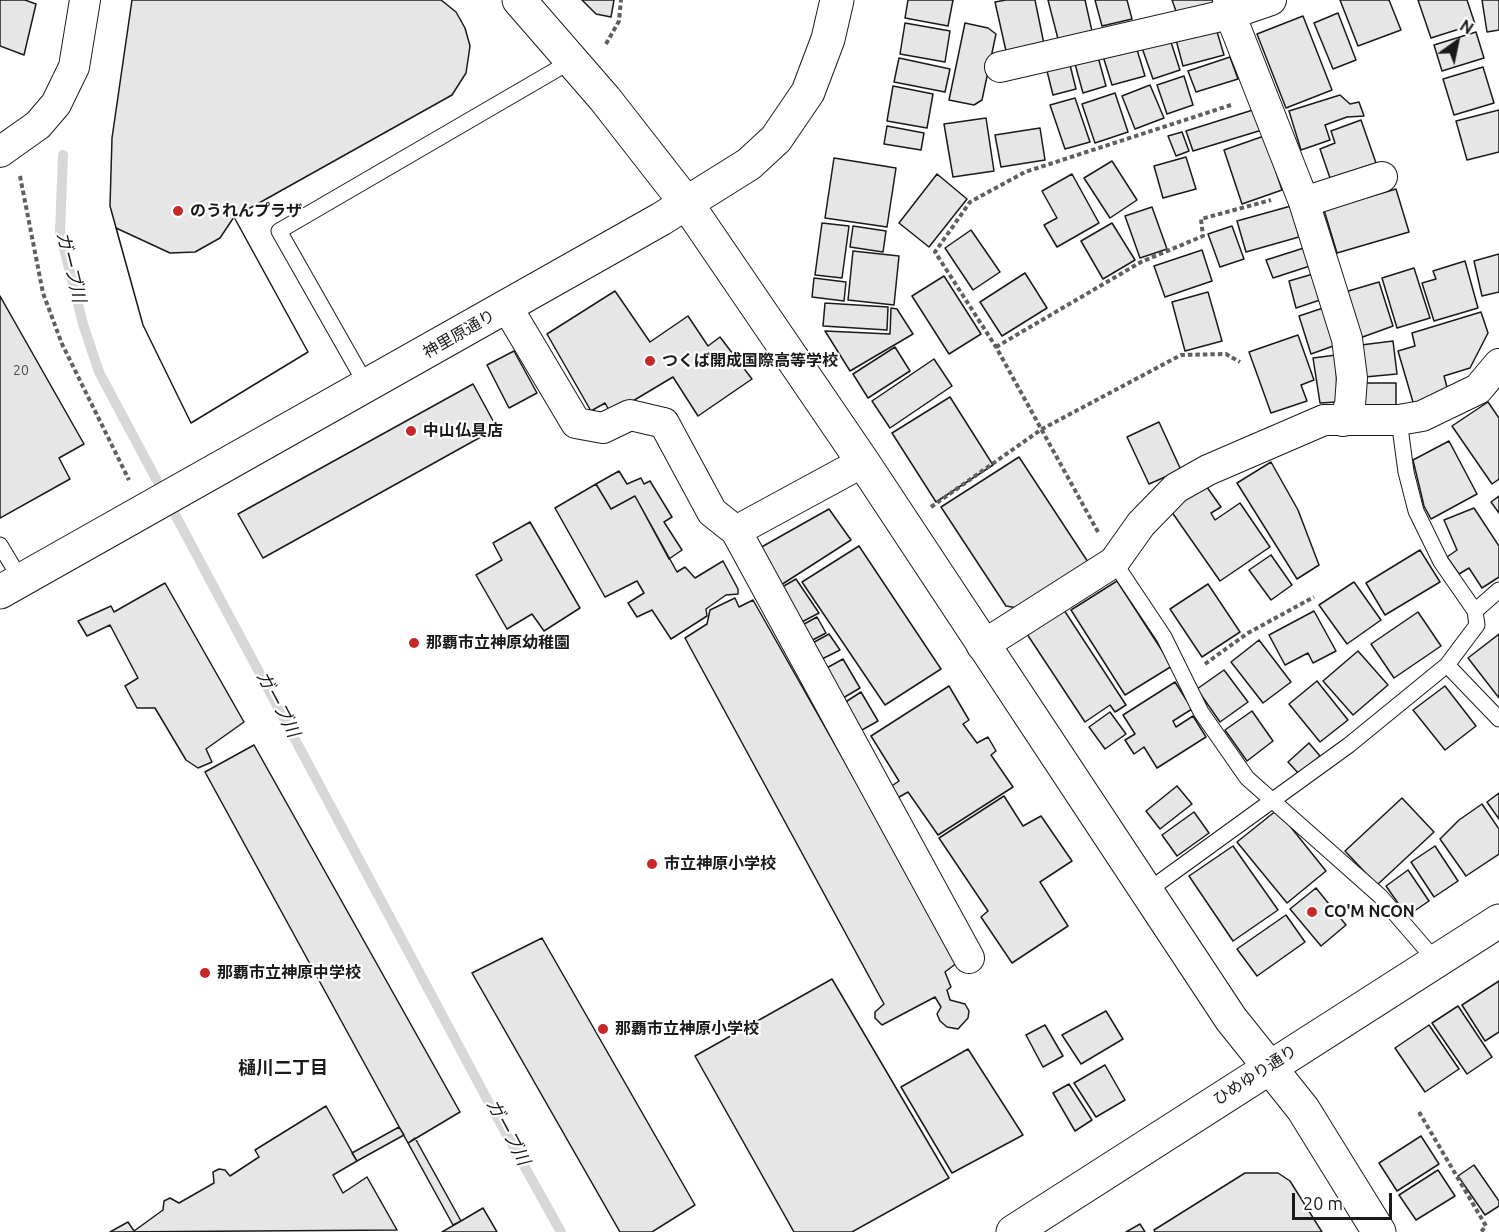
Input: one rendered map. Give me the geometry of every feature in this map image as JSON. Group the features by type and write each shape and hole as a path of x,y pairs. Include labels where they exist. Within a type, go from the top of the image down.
{"main road":[{"path":"519,0 573,60 687,204 863,462 982,646 1231,1019 1303,1109 1379,1232"},
{"name":"神里原通り","path":"11,586 507,307 687,204 749,164 776,139 798,111 817,72 836,0"},
{"name":"ひめゆり通り","path":"1029,1227 1268,1066 1499,921"}],"street":[{"path":"0,152 38,125 56,104 74,68 85,0"},
{"path":"1000,67 1229,7 1271,0"},
{"path":"1229,7 1303,197 1347,339 1352,378 1350,405 1343,421"},
{"path":"1303,197 1382,177"},
{"path":"507,307 576,423 603,428 630,415 664,423 712,512 736,531 969,958"},
{"path":"982,646 1114,562 1142,524 1176,488 1243,453 1324,420 1399,420 1422,416 1478,388 1499,364"},
{"path":"736,531 863,462"}],"lane":[{"path":"367,386 279,231 573,60"},
{"path":"1146,892 1381,721 1447,665 1477,625 1475,611 1441,562 1416,511 1404,463 1399,420"},
{"path":"0,545 11,586"},
{"path":"1114,562 1164,637 1201,712 1247,778 1380,896 1436,962"},
{"path":"1475,611 1499,590"},
{"path":"1447,665 1499,718"}],"path":[{"path":"606,44 618,21 621,0"},
{"path":"1114,562 996,346 935,252 970,202 1025,172 1262,95"},
{"path":"38,125 19,179 43,293 62,344 132,484"},
{"path":"996,346 1141,262 1203,236 1201,219 1303,197"},
{"path":"930,507 1042,429 1181,355 1226,354 1240,362"},
{"path":"1185,678 1248,633 1314,597"},
{"path":"1419,1112 1486,1226 1481,1232"}],"building":[{"path":"0,0 25,0 36,4 24,55 0,46"},
{"name":"のうれんプラザ","path":"132,0 441,0 456,12 465,28 470,46 466,73 452,95 234,217 308,352 191,423 143,325 110,206 112,138"},
{"path":"582,0 614,0 611,17 596,14"},
{"path":"908,0 953,0 948,26 905,18"},
{"path":"1035,0 1044,44 1006,51 995,2"},
{"path":"1048,0 1085,0 1092,31 1058,39"},
{"path":"1095,0 1127,0 1132,19 1102,26"},
{"path":"1172,0 1216,0 1217,2 1177,14"},
{"path":"1340,0 1389,0 1401,30 1358,46"},
{"path":"1418,0 1467,0 1475,24 1431,38"},
{"path":"1482,0 1499,0 1499,30 1487,32"},
{"path":"1338,13 1356,60 1333,69 1314,23"},
{"path":"1303,16 1332,90 1286,108 1257,34"},
{"path":"905,23 950,31 945,62 900,54"},
{"path":"965,23 988,28 996,34 982,100 974,105 949,100"},
{"path":"1215,25 1224,55 1183,66 1175,36"},
{"path":"1476,32 1484,58 1442,71 1434,45"},
{"path":"1169,36 1180,70 1153,79 1141,45"},
{"path":"1135,43 1145,76 1112,85 1102,53"},
{"path":"1098,57 1106,86 1083,93 1075,64"},
{"path":"1230,57 1238,79 1196,92 1188,71"},
{"path":"899,58 950,69 945,92 894,82"},
{"path":"1069,61 1076,89 1053,95 1046,67"},
{"path":"1483,67 1494,103 1454,115 1443,79"},
{"path":"1184,76 1193,105 1167,114 1157,85"},
{"path":"1150,85 1164,118 1135,129 1122,96"},
{"path":"893,86 933,94 927,128 887,121"},
{"path":"1115,93 1128,132 1095,143 1082,104"},
{"path":"1340,95 1350,104 1359,102 1364,116 1347,117 1325,125 1330,140 1301,150 1289,111"},
{"path":"1075,98 1090,142 1065,149 1050,105"},
{"path":"1256,109 1262,130 1193,151 1186,131"},
{"path":"1499,110 1499,152 1467,160 1456,121"},
{"path":"986,118 994,171 953,177 944,124"},
{"path":"1361,120 1376,163 1330,178 1320,149 1335,143 1331,131"},
{"path":"887,126 924,133 921,150 884,144"},
{"path":"1040,128 1045,160 1001,167 995,135"},
{"path":"1182,132 1189,151 1176,156 1168,136"},
{"path":"1264,136 1282,190 1242,204 1224,150"},
{"path":"1186,157 1196,189 1163,198 1154,166"},
{"path":"834,158 896,168 887,227 825,218"},
{"path":"1112,161 1137,200 1110,218 1084,178"},
{"path":"937,174 967,199 929,247 899,223"},
{"path":"1072,174 1099,223 1057,247 1044,225 1057,218 1042,191"},
{"path":"1396,189 1409,232 1337,253 1324,210"},
{"path":"1291,206 1299,237 1246,252 1237,221"},
{"path":"1152,207 1167,249 1140,258 1125,216"},
{"path":"234,217 308,352 191,423 143,325 116,228 170,253 195,252 220,238"},
{"path":"822,223 849,226 842,278 815,275"},
{"path":"1112,223 1135,260 1103,279 1081,241"},
{"path":"853,226 886,231 883,252 850,247"},
{"path":"1232,226 1244,259 1220,267 1208,234"},
{"path":"971,230 1000,272 973,290 945,248"},
{"path":"1307,247 1313,265 1273,278 1266,260"},
{"path":"1202,250 1212,281 1165,297 1154,266"},
{"path":"853,251 899,256 894,305 848,300"},
{"path":"1499,254 1499,292 1482,296 1474,261"},
{"path":"1465,261 1478,308 1434,321 1422,283 1436,279 1433,271"},
{"path":"1414,268 1430,318 1397,328 1382,278"},
{"path":"1025,273 1047,308 1002,336 980,302"},
{"path":"1313,274 1320,300 1296,308 1289,281"},
{"path":"944,276 981,334 949,354 912,296"},
{"path":"814,278 846,282 844,301 812,297"},
{"path":"1379,282 1393,326 1360,338 1345,292"},
{"name":"つくば開成国際高等学校","path":"615,291 650,342 688,316 708,346 720,337 752,379 698,416 673,377 611,414 605,403 591,411 547,334"},
{"path":"1208,292 1222,341 1185,351 1172,302"},
{"path":"0,296 84,444 59,458 70,479 0,518"},
{"path":"825,303 888,307 887,330 823,326"},
{"path":"891,308 897,309 913,334 850,371 825,331 890,334"},
{"path":"1323,308 1336,345 1311,354 1299,316"},
{"path":"1481,312 1488,333 1470,368 1444,376 1450,398 1415,409 1398,351 1415,346 1412,333"},
{"path":"1298,335 1314,380 1301,385 1307,401 1271,413 1249,352"},
{"path":"1393,341 1397,374 1365,377 1361,345"},
{"path":"895,347 910,371 868,398 853,374"},
{"path":"514,351 537,393 509,408 487,365"},
{"path":"1336,355 1337,402 1320,403 1313,358"},
{"path":"934,359 952,386 890,428 872,401"},
{"path":"1360,383 1396,383 1396,413 1361,413"},
{"path":"473,384 497,428 263,558 238,514"},
{"path":"950,397 993,465 936,502 892,433"},
{"path":"1488,402 1499,418 1499,479 1492,484 1452,426"},
{"path":"1159,422 1181,470 1149,484 1127,437"},
{"path":"1449,441 1477,494 1431,519 1424,506 1413,460"},
{"path":"1019,457 1088,562 1018,608 1006,606 941,507"},
{"path":"1271,462 1298,510 1319,565 1297,579 1237,483"},
{"path":"619,471 627,484 641,478 644,484 650,481 672,517 664,522 682,550 669,559 635,496 611,509 596,484"},
{"path":"1204,483 1221,507 1211,513 1215,520 1240,503 1270,547 1220,581 1169,508"},
{"path":"596,484 611,509 635,496 677,572 685,567 695,578 723,561 738,589 738,594 726,595 706,609 707,616 671,639 652,610 637,617 628,603 644,593 637,581 605,597 555,508"},
{"path":"1499,496 1499,513 1491,502"},
{"path":"1474,508 1499,546 1499,577 1482,588 1469,568 1459,574 1447,557 1457,550 1444,520"},
{"path":"829,509 851,540 781,585 758,549"},
{"path":"530,522 580,608 544,631 532,614 507,629 476,575 502,560 493,543"},
{"path":"859,546 941,669 885,705 802,582"},
{"path":"1420,550 1440,582 1385,615 1366,583"},
{"path":"1271,555 1292,585 1271,600 1249,570"},
{"path":"796,579 819,613 796,625 777,590"},
{"path":"1117,581 1172,666 1125,695 1071,610"},
{"path":"1354,582 1381,620 1347,644 1319,605"},
{"path":"165,583 244,722 206,749 212,762 198,768 186,760 155,708 137,708 125,686 138,678 110,625 87,636 78,621 111,606 114,612"},
{"path":"1208,584 1240,632 1202,657 1170,609"},
{"path":"735,598 739,607 753,600 958,962 945,972 951,987 947,990 950,1000 965,1004 969,1011 968,1018 958,1029 947,1027 940,1021 937,1014 941,1007 935,997 882,1025 875,1018 875,1012 884,1004 685,638 707,624 710,610"},
{"path":"1062,607 1126,705 1115,712 1110,705 1085,722 1025,631"},
{"path":"1314,611 1336,651 1313,663 1308,653 1285,665 1269,635"},
{"path":"1418,612 1441,646 1394,678 1371,644"},
{"path":"817,617 826,633 803,645 795,629"},
{"path":"829,634 840,650 816,662 807,646"},
{"path":"1499,634 1499,698 1468,658"},
{"path":"1259,640 1291,682 1263,703 1231,662"},
{"path":"1358,651 1388,685 1353,715 1323,681"},
{"path":"843,659 860,688 843,698 823,670"},
{"path":"1224,670 1248,702 1220,722 1197,689"},
{"path":"1317,681 1348,720 1320,742 1289,704"},
{"path":"1175,682 1192,709 1173,721 1176,727 1193,716 1206,737 1157,768 1144,747 1134,754 1125,740 1135,734 1123,715"},
{"path":"949,686 969,720 963,724 977,743 988,737 996,751 991,755 1013,787 938,835 908,792 894,800 887,789 899,781 871,736"},
{"path":"1445,686 1476,726 1445,750 1413,710"},
{"path":"861,692 878,721 862,730 844,703"},
{"path":"1252,711 1273,741 1247,761 1225,730"},
{"path":"1110,712 1126,734 1105,749 1089,727"},
{"path":"1309,743 1320,756 1299,774 1288,762"},
{"path":"254,745 460,1112 408,1143 205,772"},
{"path":"1177,786 1192,804 1160,829 1146,811"},
{"path":"1499,793 1499,819 1487,802"},
{"path":"1004,796 1023,826 1041,816 1072,861 1040,882 1068,926 1012,963 981,917 988,911 939,838"},
{"path":"1402,798 1434,832 1377,885 1345,851"},
{"path":"1482,804 1499,829 1499,854 1466,876 1440,839 1459,820"},
{"path":"1277,810 1326,871 1287,903 1237,842"},
{"path":"1194,812 1209,833 1177,856 1162,835"},
{"path":"1233,846 1278,910 1233,941 1189,876"},
{"path":"1435,846 1458,881 1434,897 1411,862"},
{"path":"1408,870 1429,901 1407,916 1386,886"},
{"path":"1316,888 1346,925 1321,946 1290,909"},
{"path":"1286,915 1305,942 1257,976 1237,949"},
{"path":"542,938 695,1205 652,1232 620,1232 472,973"},
{"path":"832,979 949,1178 852,1232 794,1232 695,1056"},
{"path":"1499,981 1499,1032 1485,1041 1462,1005"},
{"path":"1458,1006 1492,1057 1467,1074 1432,1023"},
{"path":"1106,1011 1123,1039 1081,1064 1062,1035"},
{"path":"1045,1025 1063,1056 1043,1067 1026,1035"},
{"path":"1429,1025 1459,1069 1425,1092 1395,1048"},
{"path":"968,1049 1023,1135 952,1173 901,1087"},
{"path":"1105,1065 1125,1100 1096,1117 1074,1083"},
{"path":"1069,1084 1092,1120 1075,1131 1053,1093"},
{"path":"326,1106 357,1161 333,1175 343,1193 367,1177 397,1230 110,1232 128,1222 134,1231 163,1210 164,1201 170,1198 179,1203 214,1183 213,1172 219,1169 225,1170 230,1176 259,1157 255,1150"},
{"path":"399,1127 404,1135 357,1161 352,1153"},
{"path":"1421,1136 1439,1164 1397,1191 1379,1163"},
{"path":"415,1138 461,1221 453,1225 408,1143"},
{"path":"1474,1165 1499,1201 1499,1206 1485,1215 1458,1176"},
{"path":"1438,1170 1455,1196 1416,1220 1399,1195"},
{"path":"1245,1173 1278,1173 1290,1181 1322,1232 1155,1232 1154,1230"},
{"path":"483,1208 497,1232 442,1232 461,1221"},
{"path":"1140,1224 1145,1232 1126,1232"}],"waterway":[{"name":"ガーブ川","path":"63,155 60,232 83,324 99,372 488,1101 561,1232"}],"place":[{"name":"のうれんプラザ","path":"178,211"},
{"name":"つくば開成国際高等学校","path":"650,361"},
{"name":"中山仏具店","path":"411,431"},
{"name":"那覇市立神原幼稚園","path":"414,643"},
{"name":"市立神原小学校","path":"652,864"},
{"name":"CO'M NCON","path":"1312,912"},
{"name":"那覇市立神原中学校","path":"205,973"},
{"name":"那覇市立神原小学校","path":"603,1029"}],"district":[{"name":"樋川二丁目","path":"283,1068"}]}
